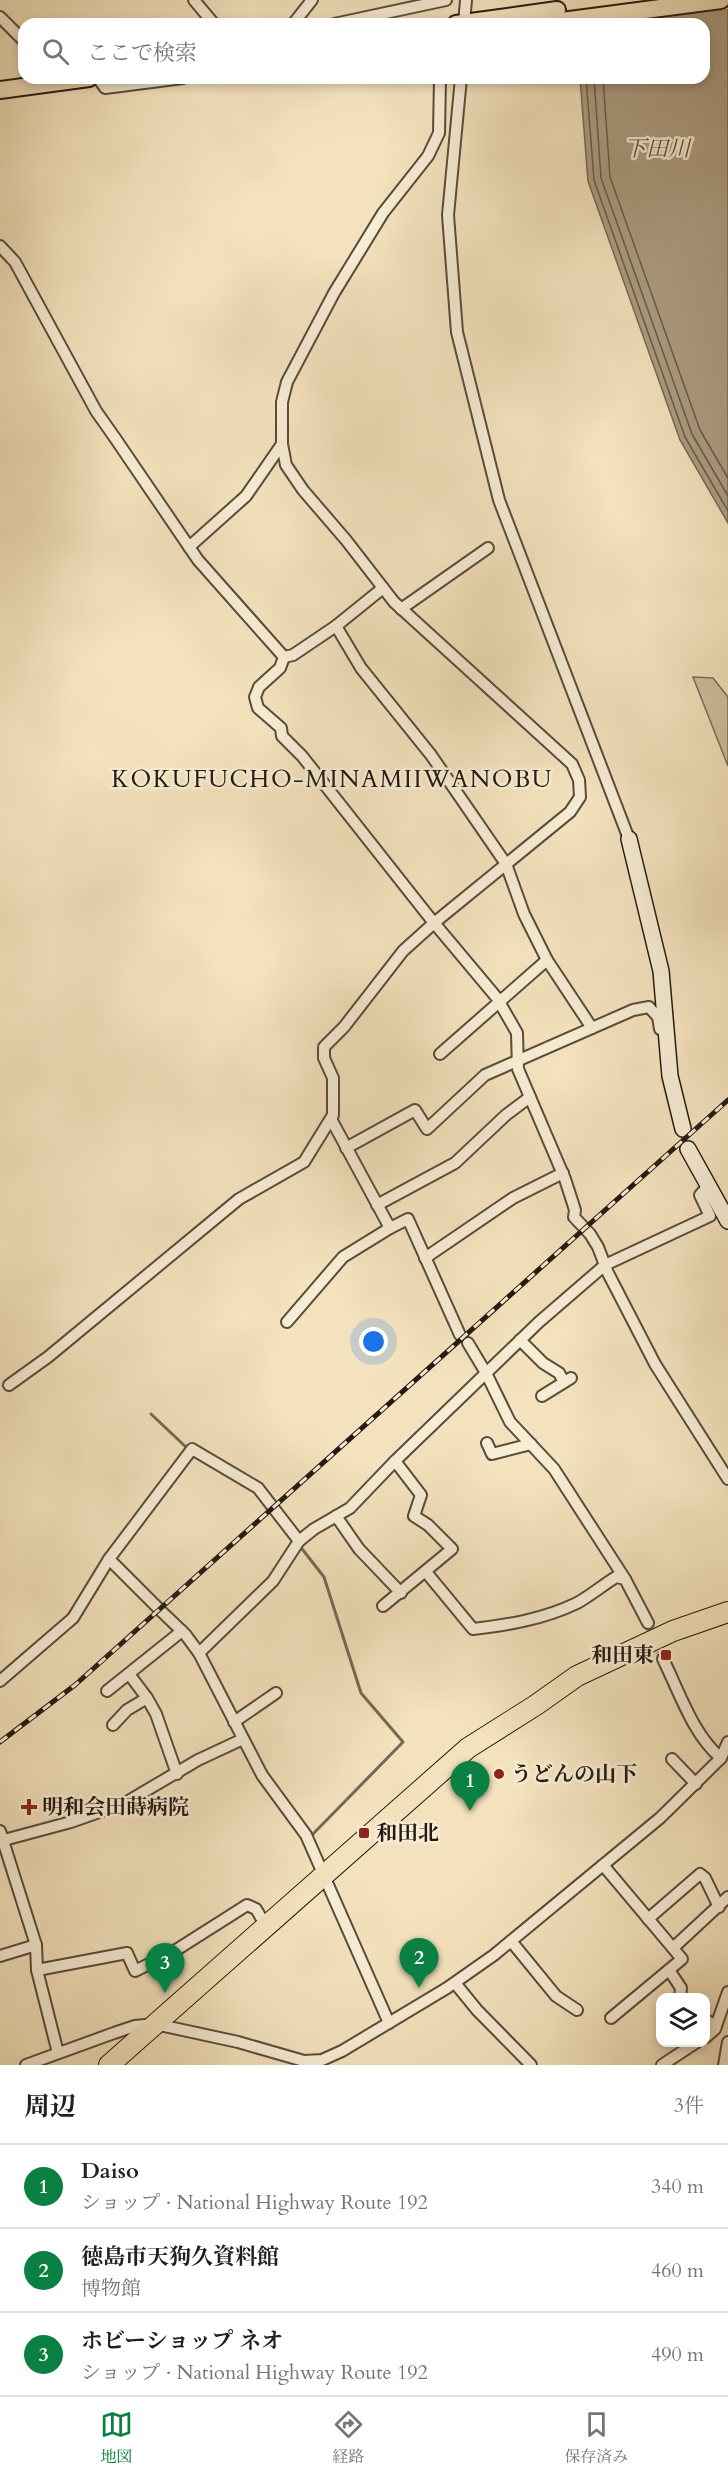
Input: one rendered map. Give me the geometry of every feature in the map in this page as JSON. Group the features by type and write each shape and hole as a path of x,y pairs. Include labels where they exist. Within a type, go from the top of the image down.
{"highway":[{"path":"109,2065 450,1761 485,1735 536,1705 577,1676 673,1631 728,1612"},
{"path":"536,1705 571,1691 649,1653 728,1624"}],"main road":[{"path":"502,18 633,0"},
{"path":"584,18 721,0"},
{"path":"0,90 37,84"}],"street":[{"path":"194,0 209,18"},
{"path":"298,18 312,0"},
{"path":"362,18 446,0"},
{"path":"465,0 465,18"},
{"path":"0,16 18,35"},
{"path":"102,84 105,88 136,84"},
{"path":"9,1385 48,1357 239,1199 304,1162 331,1119 334,1095 333,1078 324,1058 324,1047 344,1027 403,951 570,812 580,797 579,780 572,764 400,609 303,490 286,465 282,444 282,402 287,382 334,293 383,213 428,156 439,133 440,84"},
{"path":"460,84 448,215 457,332 499,500 629,839 661,971 670,1076 683,1129"},
{"path":"0,246 21,272 96,411 189,547 232,601 284,657"},
{"path":"189,547 246,496 282,444"},
{"path":"400,609 488,548"},
{"path":"284,657 293,655 336,626 383,588"},
{"path":"336,626 361,668 430,755 506,864 524,914 547,960 592,1028"},
{"path":"284,657 280,668 259,687 255,697 258,708 281,728 282,736 302,756 500,1003 517,1033 518,1070 562,1173 575,1210 574,1217 590,1234 655,1364 728,1479"},
{"path":"440,1054 547,960"},
{"path":"346,1148 415,1110 427,1129 485,1075 633,1010 649,1007 658,1017 660,1033 667,1042"},
{"path":"377,1204 455,1163 506,1115 530,1097"},
{"path":"331,1119 390,1228"},
{"path":"688,1149 728,1221"},
{"path":"425,1258 513,1198 562,1173"},
{"path":"199,1653 273,1581 298,1543 314,1529 350,1508 520,1340 605,1265 710,1216 700,1195 708,1186"},
{"path":"287,1322 343,1257 408,1219 464,1339 486,1373 510,1422 554,1469 625,1579 648,1623"},
{"path":"520,1340 543,1363 567,1380 542,1396"},
{"path":"487,1443 492,1454 531,1444"},
{"path":"0,1681 73,1618 109,1559 192,1449 258,1488 298,1543"},
{"path":"383,1606 452,1549 428,1525 414,1516 421,1494 395,1461"},
{"path":"336,1516 359,1549 401,1593"},
{"path":"109,1559 182,1631 199,1653 261,1775 306,1835 389,2023"},
{"path":"426,1572 473,1629 507,1625 544,1616 578,1602 616,1577 625,1579"},
{"path":"107,1691 182,1631"},
{"path":"663,1659 699,1732 713,1752 721,1758"},
{"path":"129,1674 156,1714 177,1774"},
{"path":"234,1722 276,1693"},
{"path":"113,1725 126,1710 147,1698"},
{"path":"58,2053 37,1970 36,1945 2,1835 71,1822 125,1803 198,1760 243,1739"},
{"path":"26,2065 135,2026 155,2024 237,2042 291,2059 333,2061 389,2023 455,1983 511,1941 660,1818 721,1758 728,1742"},
{"path":"672,1759 696,1784"},
{"path":"603,1865 682,1959 611,2018"},
{"path":"648,1918 700,1874 705,1878 719,1907"},
{"path":"673,1948 728,1898"},
{"path":"37,1970 128,1953 135,1971 173,1952 247,1905 256,1909 266,1926"},
{"path":"511,1941 556,1996 577,2010"},
{"path":"0,1956 36,1945"},
{"path":"669,1970 681,1988 680,1993"},
{"path":"455,1983 477,2010 531,2065"},
{"path":"710,2032 716,2026 728,1992"},
{"path":"710,2023 716,2026"},
{"path":"724,2065 728,2042"},
{"path":"662,2065 691,2047"}],"shaded area":[{"path":"693,677 713,678 728,697 728,766"}],"water":[{"name":"下田川","path":"728,0 728,523 680,440 588,181 580,84 710,84 710,18 614,18"}],"pier":[{"path":"571,0 728,0 728,9 660,18 572,18"}],"waterway":[{"path":"151,1414 188,1449"},
{"path":"299,1545 324,1577 361,1693 403,1742 312,1835"}],"tunnel":[{"path":"648,1623 663,1659"}],"railway":[{"path":"0,1742 75,1685 728,1100"}],"place":[{"name":"和田東","path":"666,1655"},
{"name":"うどんの山下","path":"499,1774"},
{"name":"明和会田蒔病院","path":"29,1807"},
{"name":"Daiso","path":"470,1811"},
{"name":"和田北","path":"364,1833"},
{"name":"徳島市天狗久資料館","path":"419,1988"},
{"name":"ホビーショップ ネオ","path":"165,1993"}],"district":[{"name":"KOKUFUCHO-MINAMIIWANOBU","path":"332,779"}]}
